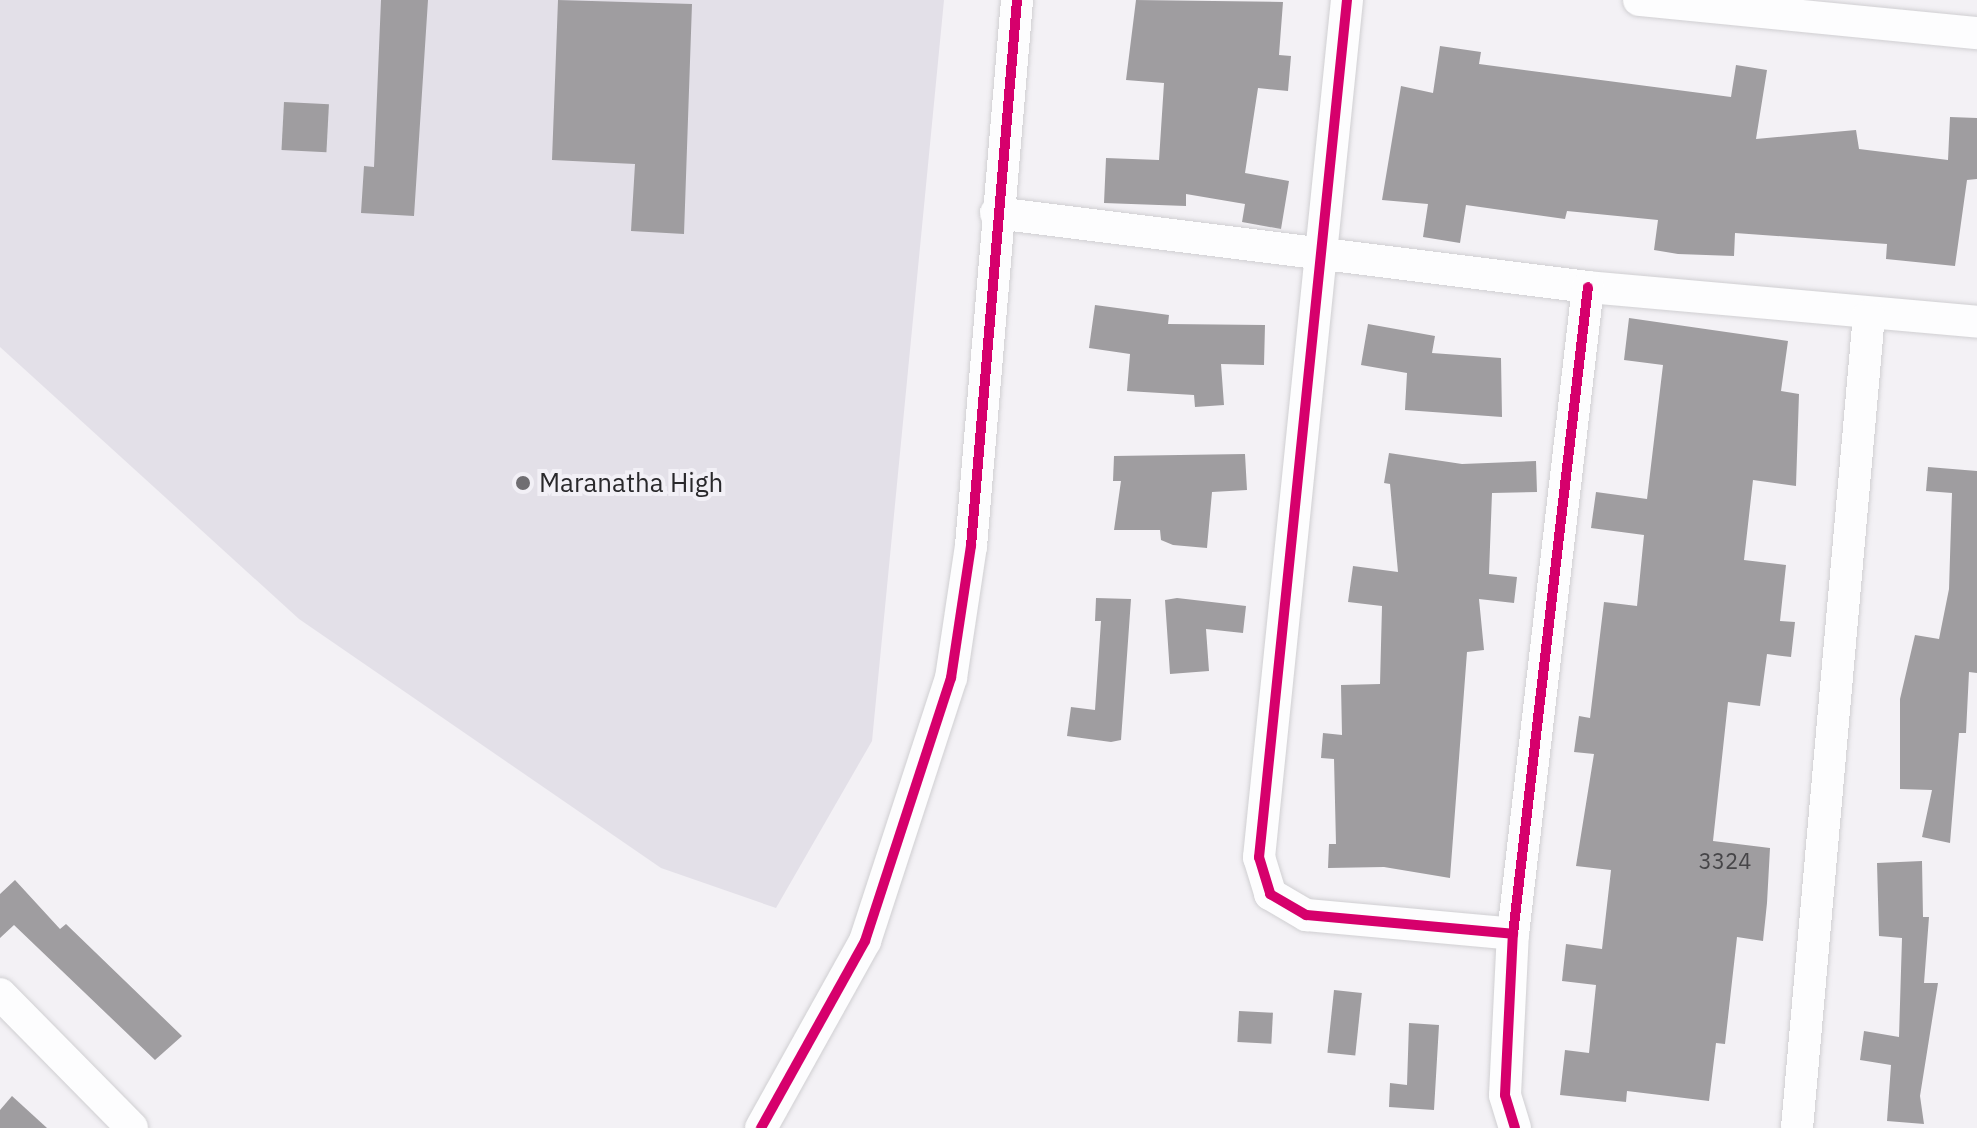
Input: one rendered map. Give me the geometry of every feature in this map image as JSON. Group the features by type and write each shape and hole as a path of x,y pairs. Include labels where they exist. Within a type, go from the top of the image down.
{"street":[{"path":"761,1128 865,941 951,678 971,546 996,213 1017,0"},
{"path":"1347,0 1325,253 1259,857 1270,894 1306,915 1513,934"},
{"path":"1639,0 1977,33"},
{"path":"996,213 1588,287 1869,315 1977,322"},
{"path":"1515,1128 1505,1095 1513,934 1588,287"},
{"path":"1797,1128 1869,315"},
{"path":"0,994 132,1128"}],"shaded area":[{"name":"Maranatha High","path":"0,0 944,0 872,741 776,908 661,868 299,619 0,347"}],"building":[{"path":"381,0 428,0 414,216 361,213 364,166 374,167"},
{"path":"558,0 692,4 684,234 631,231 635,164 552,160"},
{"path":"1136,0 1283,2 1279,55 1291,56 1288,91 1258,88 1245,173 1289,181 1281,229 1242,222 1245,204 1186,194 1186,206 1104,203 1106,158 1159,160 1164,83 1126,80"},
{"path":"1440,46 1481,52 1479,64 1731,97 1736,65 1767,70 1756,139 1856,130 1859,149 1948,160 1950,117 1977,118 1977,179 1967,180 1955,266 1886,259 1887,244 1735,233 1734,256 1678,254 1654,250 1658,220 1567,211 1565,219 1466,205 1460,243 1423,237 1428,204 1382,200 1401,86 1433,93"},
{"path":"284,102 329,104 326,152 281,150"},
{"path":"1095,305 1169,315 1168,324 1265,325 1264,365 1221,364 1224,405 1195,407 1194,395 1127,391 1130,354 1089,348"},
{"path":"1629,318 1788,341 1781,391 1799,394 1796,486 1753,480 1744,560 1786,565 1780,621 1795,622 1791,657 1767,654 1760,706 1728,702 1713,841 1770,848 1763,941 1737,937 1725,1044 1716,1043 1709,1101 1627,1091 1626,1102 1560,1095 1565,1050 1589,1053 1596,985 1562,981 1566,944 1602,949 1611,870 1576,866 1594,754 1574,752 1579,716 1590,718 1604,602 1637,606 1644,535 1591,528 1596,492 1647,499 1663,365 1624,360"},
{"path":"1368,324 1435,336 1432,353 1501,358 1502,417 1405,410 1407,373 1361,365"},
{"path":"1389,453 1462,464 1536,461 1537,492 1492,493 1489,574 1517,577 1514,603 1479,599 1484,650 1467,652 1450,878 1384,867 1328,868 1329,844 1336,844 1334,759 1321,758 1323,733 1342,735 1341,685 1380,684 1382,606 1348,602 1353,566 1398,572 1390,484 1384,483"},
{"path":"1245,454 1247,490 1212,492 1207,548 1173,545 1161,540 1160,530 1114,530 1121,481 1113,481 1114,456"},
{"path":"1928,467 1977,471 1977,673 1969,672 1966,733 1959,733 1950,843 1922,837 1932,790 1900,789 1900,699 1915,635 1939,639 1949,589 1952,493 1926,491"},
{"path":"1096,598 1131,599 1121,740 1111,742 1067,736 1071,707 1095,710 1101,621 1095,621"},
{"path":"1177,598 1246,606 1243,633 1206,629 1209,671 1170,674 1165,600"},
{"path":"1922,861 1923,917 1929,917 1924,983 1938,983 1920,1096 1924,1124 1887,1121 1891,1065 1860,1060 1864,1031 1899,1037 1902,938 1879,936 1877,863"},
{"path":"15,880 60,929 66,924 182,1036 155,1060 14,925 0,938 0,894"},
{"path":"1334,990 1362,993 1355,1056 1327,1053"},
{"path":"1239,1011 1273,1013 1271,1044 1237,1042"},
{"path":"1409,1023 1439,1025 1434,1110 1389,1107 1390,1083 1407,1085"},
{"path":"12,1096 47,1128 0,1128 0,1110"}],"cycle path":[{"path":"761,1128 865,941 951,678 971,546 1017,0"},
{"path":"1347,0 1259,857 1270,894 1306,915 1513,934"},
{"path":"1515,1128 1505,1095 1513,934 1588,287"}],"place":[{"name":"Maranatha High","path":"523,483"}]}
